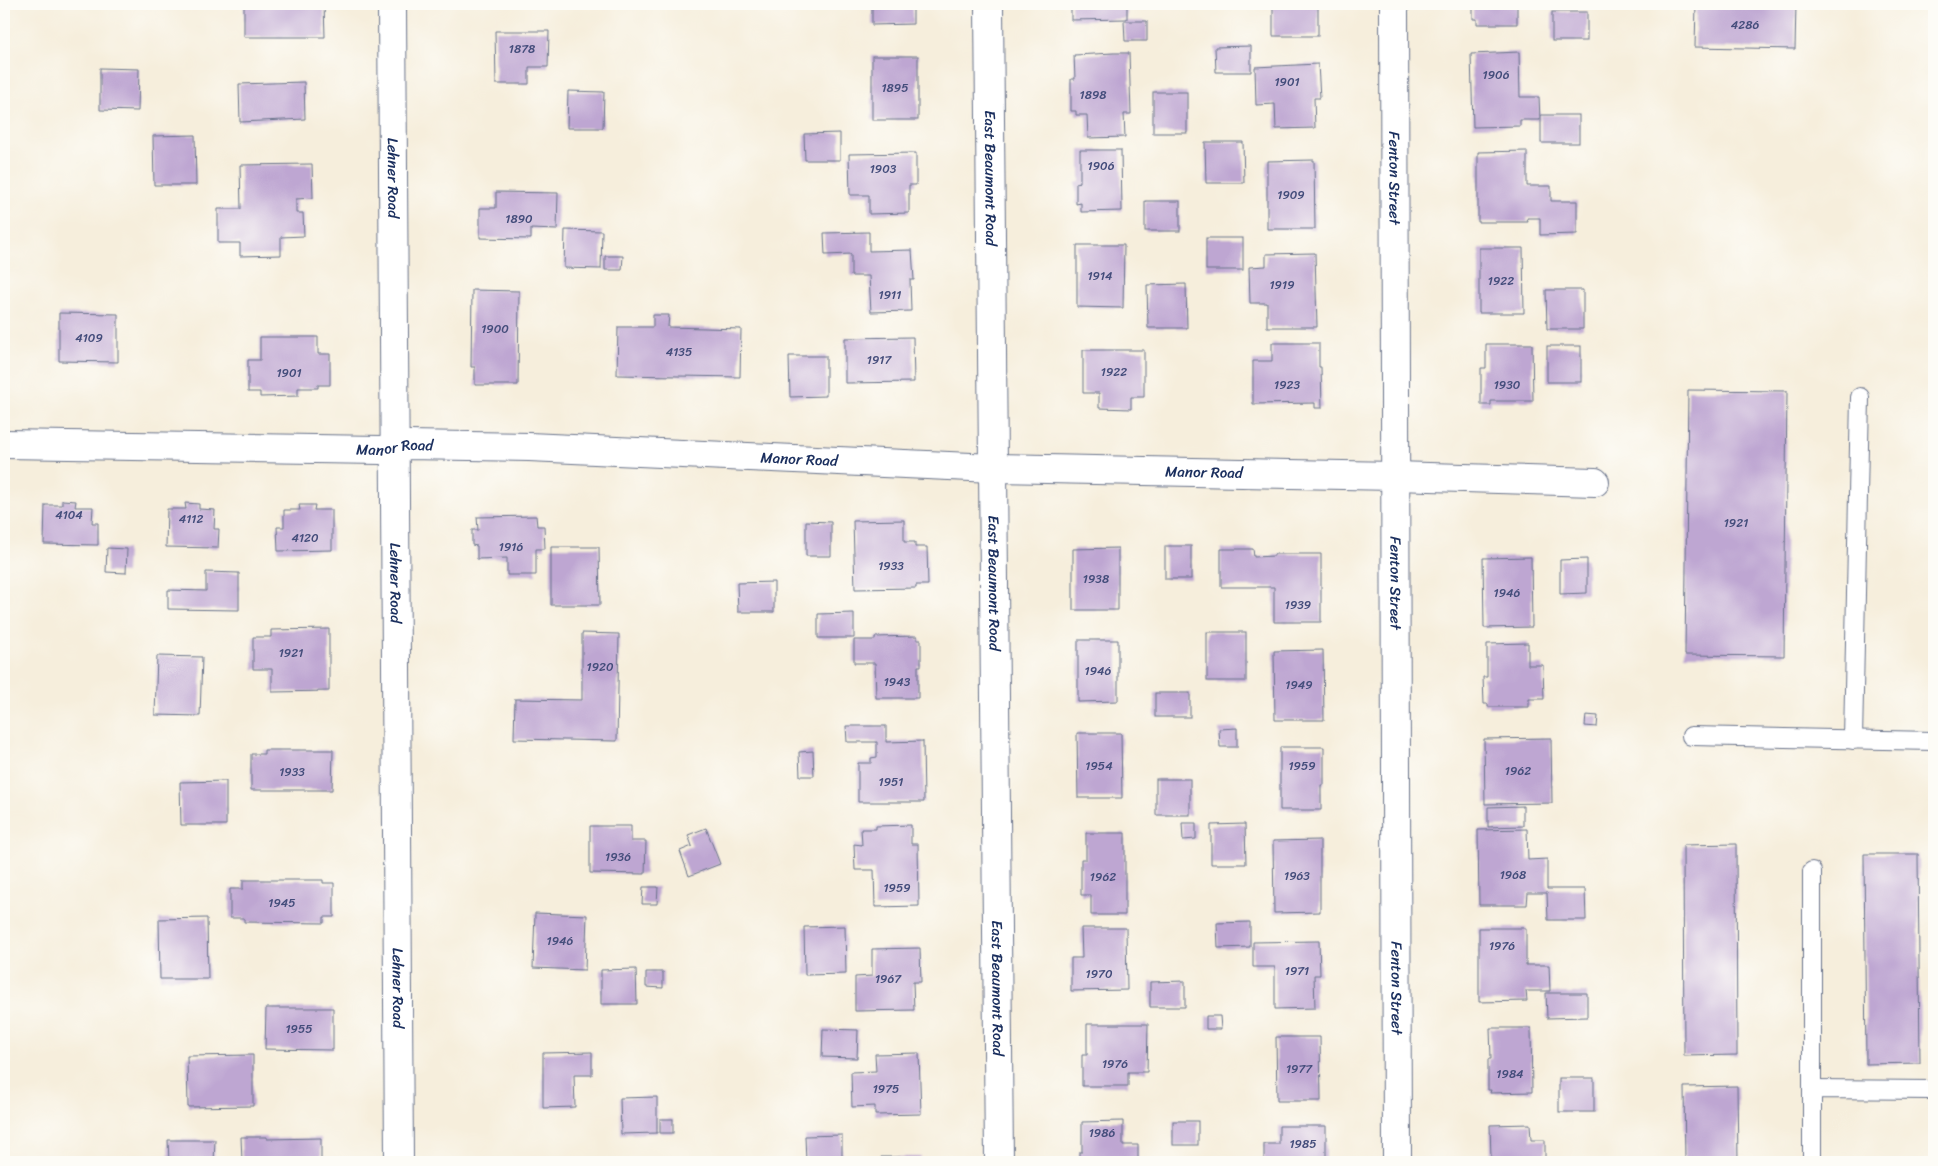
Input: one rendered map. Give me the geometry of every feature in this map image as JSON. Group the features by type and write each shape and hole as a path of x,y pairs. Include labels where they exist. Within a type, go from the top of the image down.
{"street":[{"name":"Lehner Road","path":"392,4 399,1162"},
{"name":"East Beaumont Road","path":"989,4 1000,1162"},
{"name":"Fenton Street","path":"1394,4 1397,1162"},
{"name":"Manor Road","path":"4,444 381,450 407,445 529,447 993,468 1595,482"}],"lane":[{"path":"1853,740 1860,398"},
{"path":"1691,736 1934,741"},
{"path":"1812,871 1812,1162"},
{"path":"1812,1089 1934,1090"}],"building":[{"path":"244,4 324,4 325,37 244,37"},
{"path":"872,4 913,4 913,24 872,25"},
{"path":"1071,4 1127,4 1127,19 1071,20"},
{"path":"1273,4 1318,4 1318,36 1273,36"},
{"path":"1473,4 1517,4 1517,24 1477,24 1477,19 1473,19"},
{"path":"1696,4 1796,4 1795,49 1695,47"},
{"path":"1552,12 1587,12 1587,41 1552,41"},
{"path":"1124,21 1147,21 1147,41 1125,41"},
{"path":"495,31 549,31 548,67 529,67 529,84 496,84"},
{"path":"1251,46 1251,72 1216,72 1215,47"},
{"path":"1519,52 1520,97 1539,97 1540,120 1520,120 1520,126 1473,127 1471,54"},
{"path":"1129,53 1131,114 1124,114 1125,137 1088,138 1087,115 1076,115 1076,111 1071,111 1071,79 1075,79 1074,55"},
{"path":"872,56 918,56 918,120 872,120"},
{"path":"1318,64 1320,98 1314,98 1315,128 1276,129 1275,104 1256,105 1255,67"},
{"path":"100,68 139,69 138,111 100,110"},
{"path":"304,82 305,119 240,122 239,84"},
{"path":"568,91 604,92 603,128 567,128"},
{"path":"1153,92 1187,92 1187,133 1153,133"},
{"path":"1541,115 1579,115 1579,143 1541,143"},
{"path":"840,133 840,160 805,160 804,134"},
{"path":"195,135 196,185 154,185 153,136"},
{"path":"1205,142 1243,142 1244,183 1206,183"},
{"path":"1080,150 1121,150 1122,211 1081,212 1081,203 1076,204 1076,183 1080,182"},
{"path":"1527,151 1527,186 1551,186 1551,201 1577,201 1577,234 1540,235 1540,218 1527,218 1528,222 1478,222 1478,152"},
{"path":"916,153 916,185 909,185 909,213 869,214 869,195 850,195 849,154"},
{"path":"1314,160 1315,229 1267,229 1267,161"},
{"path":"312,164 313,198 296,199 296,213 303,213 304,236 281,237 281,255 240,256 240,243 218,243 218,209 241,209 240,165"},
{"path":"496,192 558,193 557,230 531,229 531,239 480,238 480,208 496,208"},
{"path":"1145,201 1180,201 1180,231 1145,231"},
{"path":"565,230 602,231 601,269 564,268"},
{"path":"869,232 869,251 912,250 914,280 910,280 911,311 871,312 869,276 851,276 851,254 825,255 824,233"},
{"path":"1206,238 1243,238 1243,270 1206,270"},
{"path":"1077,245 1124,245 1123,308 1077,307"},
{"path":"1479,248 1523,248 1524,313 1479,313"},
{"path":"1315,253 1317,327 1267,327 1267,303 1250,303 1249,267 1266,266 1266,254"},
{"path":"605,256 623,256 622,270 605,270"},
{"path":"1186,284 1187,328 1148,328 1147,285"},
{"path":"472,290 519,291 518,385 475,385 475,367 471,367"},
{"path":"1546,290 1583,290 1583,329 1547,329"},
{"path":"59,313 118,314 118,362 59,361"},
{"path":"653,315 669,315 668,327 741,329 740,377 617,375 618,327 653,327"},
{"path":"260,337 318,337 318,354 330,354 330,385 318,385 318,388 298,388 298,396 260,397 260,392 248,392 248,360 260,360"},
{"path":"913,337 914,382 845,383 845,338"},
{"path":"1272,343 1319,343 1322,408 1315,408 1315,403 1253,404 1253,361 1272,361"},
{"path":"1486,344 1532,344 1533,401 1491,401 1491,405 1481,405 1481,368 1486,368"},
{"path":"1547,346 1581,346 1581,382 1547,382"},
{"path":"1083,350 1144,350 1144,397 1131,397 1131,409 1099,408 1099,393 1083,393"},
{"path":"789,356 826,356 826,396 790,397"},
{"path":"1688,390 1787,391 1784,656 1685,655"},
{"path":"62,500 76,501 75,507 93,507 92,523 98,523 98,545 44,544 45,505 62,505"},
{"path":"185,503 199,504 199,509 215,510 214,529 219,529 218,548 166,547 167,509 186,509"},
{"path":"299,505 315,505 314,510 332,510 332,550 278,551 277,527 284,527 284,510 300,510"},
{"path":"536,516 537,526 544,526 545,549 536,549 536,575 507,575 507,558 477,559 477,546 472,545 472,530 478,530 477,517"},
{"path":"904,520 904,542 915,542 915,547 927,547 928,585 916,585 916,588 855,589 853,521"},
{"path":"806,521 831,522 831,556 806,556"},
{"path":"1165,546 1191,546 1191,579 1165,579"},
{"path":"551,547 599,547 600,605 551,605"},
{"path":"107,548 127,549 126,573 106,572"},
{"path":"1118,548 1118,610 1073,610 1073,549"},
{"path":"1221,549 1253,549 1254,557 1274,556 1274,554 1321,554 1321,622 1274,622 1274,587 1221,587"},
{"path":"1531,557 1532,627 1484,628 1483,558"},
{"path":"1587,559 1587,593 1560,594 1560,560"},
{"path":"206,572 239,573 239,610 168,609 168,590 206,591"},
{"path":"774,582 774,612 738,612 737,583"},
{"path":"854,613 854,638 818,638 818,614"},
{"path":"329,629 329,691 272,692 272,669 253,669 253,637 271,637 271,630"},
{"path":"1207,632 1246,632 1246,681 1207,681"},
{"path":"582,633 619,634 617,741 514,739 515,699 582,700"},
{"path":"917,636 917,640 921,640 921,666 918,666 918,698 876,698 875,663 854,663 854,640 875,640 875,637"},
{"path":"1078,640 1118,640 1118,701 1078,702"},
{"path":"1528,643 1528,665 1543,665 1544,699 1529,699 1529,707 1488,707 1488,704 1484,704 1483,677 1487,677 1487,644"},
{"path":"1323,650 1324,720 1275,720 1274,651"},
{"path":"157,656 202,657 200,716 155,715"},
{"path":"1155,693 1190,693 1190,717 1155,717"},
{"path":"1586,715 1598,716 1597,727 1585,726"},
{"path":"846,726 886,726 886,742 923,741 924,802 858,802 858,763 871,763 871,758 877,757 877,742 847,742"},
{"path":"1237,728 1237,747 1220,747 1219,729"},
{"path":"1077,733 1121,733 1122,798 1078,798"},
{"path":"1551,738 1552,803 1485,804 1484,739"},
{"path":"1280,747 1324,747 1324,785 1321,785 1321,810 1280,810"},
{"path":"264,750 333,750 332,790 251,790 251,754 264,754"},
{"path":"813,751 814,776 800,776 799,752"},
{"path":"1156,779 1190,779 1190,815 1156,815"},
{"path":"226,781 226,825 181,825 180,782"},
{"path":"1523,806 1523,826 1488,827 1488,807"},
{"path":"1182,823 1196,823 1196,839 1183,840"},
{"path":"1245,824 1246,864 1211,864 1211,825"},
{"path":"911,825 911,844 918,844 919,906 875,907 874,870 855,870 854,844 862,845 861,829 876,829 876,826"},
{"path":"590,826 631,826 631,841 646,841 645,874 590,873"},
{"path":"706,828 720,864 689,876 680,851 692,846 688,835"},
{"path":"1527,829 1528,860 1547,859 1547,889 1585,889 1586,920 1548,920 1547,893 1528,893 1527,905 1479,905 1478,830"},
{"path":"1086,833 1125,833 1125,915 1091,915 1091,895 1081,895 1081,859 1086,859"},
{"path":"1320,840 1320,912 1274,913 1273,841"},
{"path":"1736,844 1737,1055 1684,1056 1683,845"},
{"path":"1864,854 1918,854 1920,1063 1866,1064"},
{"path":"243,880 323,880 323,883 334,883 334,917 324,917 324,923 244,922 244,918 230,918 230,889 243,889"},
{"path":"643,887 658,887 657,904 642,904"},
{"path":"535,913 587,915 585,970 533,968"},
{"path":"207,918 208,979 160,979 159,919"},
{"path":"1250,922 1250,947 1218,948 1217,923"},
{"path":"845,926 846,974 805,975 804,927"},
{"path":"1081,928 1126,928 1127,990 1071,991 1071,958 1082,958"},
{"path":"1479,928 1526,928 1526,965 1549,965 1550,991 1526,991 1527,1001 1479,1002"},
{"path":"1319,941 1320,975 1314,975 1315,1008 1275,1009 1275,967 1253,967 1253,942"},
{"path":"920,948 921,982 913,982 914,1010 855,1011 855,977 872,976 872,949"},
{"path":"636,969 637,1004 601,1004 601,970"},
{"path":"646,972 663,972 663,988 646,987"},
{"path":"1185,981 1185,1007 1150,1007 1150,982"},
{"path":"1546,993 1587,993 1587,1017 1547,1018"},
{"path":"266,1008 333,1008 333,1050 265,1049"},
{"path":"1206,1016 1220,1016 1221,1029 1206,1029"},
{"path":"1087,1024 1148,1024 1147,1072 1128,1072 1128,1086 1082,1086 1082,1055 1087,1055"},
{"path":"1490,1028 1531,1028 1532,1092 1490,1093 1491,1090 1488,1090 1488,1059 1491,1059"},
{"path":"823,1029 858,1030 857,1058 822,1057"},
{"path":"1276,1037 1320,1037 1321,1101 1277,1101"},
{"path":"592,1052 592,1075 574,1075 575,1107 543,1108 543,1053"},
{"path":"919,1053 921,1114 875,1115 875,1106 852,1107 851,1072 876,1071 875,1054"},
{"path":"253,1055 253,1106 188,1107 187,1056"},
{"path":"1559,1078 1594,1078 1594,1112 1559,1112"},
{"path":"1737,1086 1738,1162 1685,1162 1684,1087"},
{"path":"657,1097 657,1133 621,1134 620,1098"},
{"path":"660,1119 673,1119 673,1133 660,1133"},
{"path":"1123,1121 1123,1145 1138,1145 1138,1162 1079,1162 1079,1152 1082,1152 1082,1122"},
{"path":"1173,1121 1198,1121 1198,1145 1173,1145"},
{"path":"1530,1124 1531,1140 1545,1140 1545,1162 1488,1162 1488,1158 1491,1158 1490,1125"},
{"path":"1279,1126 1326,1126 1326,1162 1264,1162 1264,1144 1279,1144"},
{"path":"842,1135 842,1162 806,1162 805,1136"},
{"path":"241,1137 267,1137 267,1139 321,1138 321,1162 242,1162"},
{"path":"168,1140 215,1140 214,1162 169,1162"},
{"path":"881,1157 921,1157 920,1160 926,1160 926,1162 881,1162"},
{"path":"644,1160 644,1162 605,1162 605,1161"}]}
